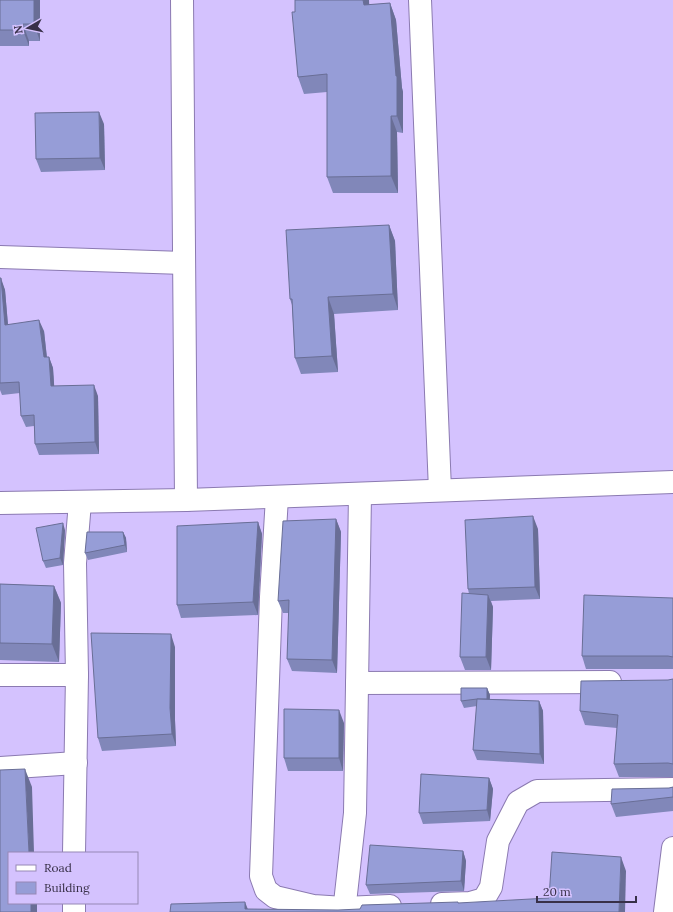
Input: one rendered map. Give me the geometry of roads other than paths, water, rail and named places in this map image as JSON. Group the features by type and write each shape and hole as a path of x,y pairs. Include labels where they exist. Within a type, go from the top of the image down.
{"street":[{"path":"182,0 186,500"},
{"path":"420,0 440,490"},
{"path":"0,257 184,263"},
{"path":"0,503 186,500 673,482"},
{"path":"344,910 355,813 360,494"},
{"path":"277,497 261,876 266,890 275,897 313,906 344,910 470,903 484,899 491,887 498,841 518,802 537,791 673,789"},
{"path":"74,852 77,675 75,563 80,502"},
{"path":"0,675 77,675"},
{"path":"358,683 626,682"},
{"path":"0,768 76,763"},
{"path":"666,912 673,848"}]}
